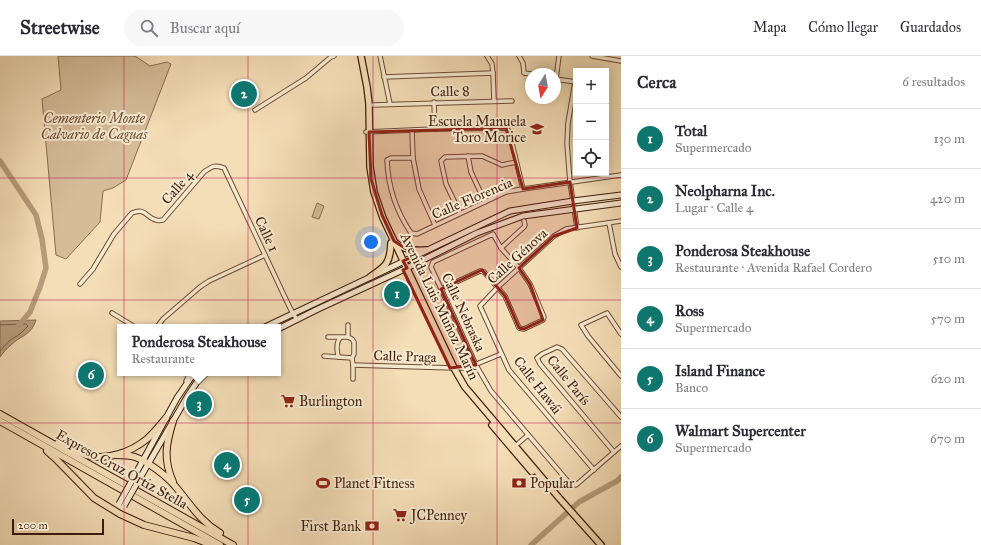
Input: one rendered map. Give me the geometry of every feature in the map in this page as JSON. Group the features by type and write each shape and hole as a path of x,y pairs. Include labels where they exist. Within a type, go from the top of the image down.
{"highway":[{"name":"Expreso Cruz Ortiz Stella","path":"0,414 43,442 220,545"},
{"path":"116,455 131,449 146,439 166,418"},
{"path":"174,420 166,453 168,467 175,485"},
{"name":"Expreso Cruz Ortiz Stella","path":"0,421 43,442 235,545"},
{"path":"212,545 194,538 148,527 117,513 94,498 49,453 43,442 57,442 86,455 98,457 116,455 130,456 146,463 175,485 199,517 211,528 228,538 235,545"}],"main road":[{"name":"Avenida Luis Muñoz Marín","path":"358,56 365,94 372,186 392,242 452,368 465,387 514,448 597,545"},
{"name":"Avenida Luis Muñoz Marín","path":"361,56 367,87 367,132"},
{"path":"271,324 426,250 510,212 573,200 621,195"},
{"path":"281,328 477,233 523,216 621,203"},
{"path":"370,277 384,267 388,262 392,242 405,249 418,251 426,250"},
{"path":"146,463 166,418 184,387 193,376"},
{"path":"117,513 137,477 197,382 203,376"},
{"name":"Avenida Luis Muñoz Marín","path":"583,528 601,545"}],"street":[{"path":"255,110 306,78 334,56"},
{"path":"380,56 390,104"},
{"path":"487,56 492,64 494,101"},
{"path":"519,56 523,63 525,73"},
{"path":"557,68 559,56"},
{"path":"592,56 621,61"},
{"path":"384,77 493,73"},
{"path":"561,80 573,82"},
{"path":"573,94 568,123 567,144 570,182 577,228"},
{"name":"Calle 8","path":"373,105 512,100"},
{"path":"434,102 435,129"},
{"path":"367,132 506,128 509,131 523,189"},
{"path":"412,131 413,158 419,189 435,225"},
{"path":"468,156 471,172 485,202"},
{"path":"460,213 446,184 441,161 445,157 482,156 502,165 516,162"},
{"name":"Calle Florencia","path":"413,158 391,158 386,160 393,199 411,233 418,234 506,192 621,175"},
{"name":"Calle 1","path":"212,166 224,168 297,320"},
{"name":"Calle 4","path":"80,284 93,269 114,234 132,213 137,211 143,212 156,220 163,220 204,172 212,166"},
{"path":"441,289 480,271 484,272 505,296 519,328 524,329 543,320 544,317 530,284 519,268 501,248 526,225 524,221"},
{"name":"Calle Génova","path":"480,306 554,236 566,229 621,222"},
{"path":"609,223 615,254 621,267"},
{"name":"Calle Nebraska","path":"501,248 493,234 433,262 431,267 476,364 491,391 571,485 576,485 594,470"},
{"path":"159,324 163,318 209,281 265,254"},
{"name":"Calle Hawái","path":"480,306 509,370 594,470"},
{"path":"112,313 130,324"},
{"path":"621,334 607,313 582,325 588,336 621,376"},
{"path":"348,325 348,337"},
{"path":"328,337 348,337 354,342 354,354 352,358 353,378"},
{"path":"340,338 338,340 337,353 340,357"},
{"name":"Calle París","path":"614,452 540,364 537,358 557,347 562,349 621,417"},
{"name":"Calle Praga","path":"353,365 467,368 501,354"},
{"path":"324,356 352,358"},
{"path":"184,387 188,376"},
{"path":"514,448 528,435"},
{"path":"594,470 621,446"}],"highlighted area":[{"path":"506,128 523,189 570,182 577,228 554,236 519,268 530,284 543,320 524,329 519,328 505,296 482,270 441,289 476,365 450,368 403,270 407,268 403,261 416,255 394,241 382,215 371,179 369,132"}],"green space":[{"name":"Cementerio Monte Calvario de Caguas","path":"58,56 135,56 150,66 167,62 171,64 126,180 113,188 103,191 100,222 66,259 56,255 42,99 61,90"},
{"path":"317,203 324,206 319,219 312,217"}],"water":[{"path":"36,320 29,332 10,346 0,357 0,321"}],"waterway":[{"path":"0,161 36,215 42,239 46,268 30,312 19,325"},
{"path":"531,545 579,502 617,481 621,477"}],"place":[{"name":"Neolpharna Inc.","path":"244,94"},
{"name":"Escuela Manuela Toro Morice","path":"537,129"},
{"name":"Total","path":"397,294"},
{"name":"Walmart Supercenter","path":"91,375"},
{"name":"Burlington","path":"288,401"},
{"name":"Ponderosa Steakhouse","path":"199,404"},
{"name":"Ross","path":"227,465"},
{"name":"Planet Fitness","path":"323,483"},
{"name":"Popular","path":"519,483"},
{"name":"Island Finance","path":"247,500"},
{"name":"JCPenney","path":"400,515"},
{"name":"First Bank","path":"372,526"}]}
